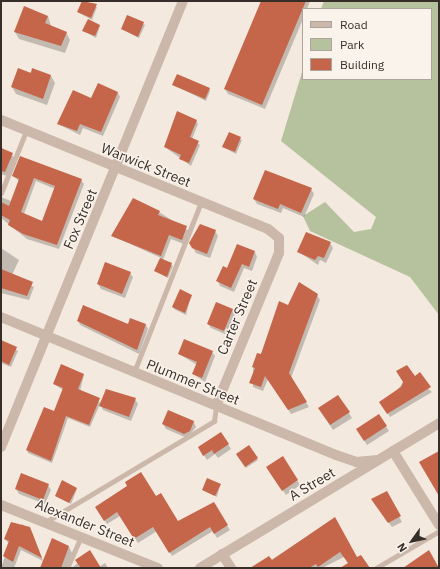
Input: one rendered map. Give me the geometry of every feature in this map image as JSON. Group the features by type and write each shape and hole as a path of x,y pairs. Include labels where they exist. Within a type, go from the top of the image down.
{"street":[{"name":"Fox Street","path":"1,446 45,336 116,168 183,1"},
{"name":"Warwick Street","path":"1,120 268,230 279,238"},
{"name":"Carter Street","path":"216,406 279,253 279,238"},
{"name":"Plummer Street","path":"1,317 134,373 356,462 378,460"},
{"name":"A Street","path":"200,568 439,423"},
{"path":"393,451 439,525"},
{"name":"Alexander Street","path":"1,505 47,521 158,568"},
{"path":"222,554 231,568"}],"lane":[{"path":"1,193 26,131"},
{"path":"134,373 201,202"},
{"path":"47,521 214,421 216,406"},
{"path":"376,568 439,531"},
{"path":"67,568 81,535"}],"green space":[{"path":"324,1 439,1 439,315 410,277 310,231 303,216 325,202 354,232 371,229 376,217 281,141 302,72 302,80 432,80 432,8 321,8"}],"building":[{"path":"82,1 97,4 91,18 77,12"},
{"path":"261,1 306,1 262,105 224,89"},
{"path":"24,6 48,16 45,23 67,32 61,46 14,32"},
{"path":"127,15 144,22 138,37 121,29"},
{"path":"88,19 100,25 95,36 82,31"},
{"path":"18,68 31,73 32,68 51,75 43,99 11,87"},
{"path":"177,74 210,88 205,99 172,85"},
{"path":"98,83 118,92 101,132 80,124 77,131 57,124 73,90 91,98"},
{"path":"177,111 197,120 190,137 199,141 189,163 179,159 181,155 164,147"},
{"path":"229,132 241,137 235,152 222,147"},
{"path":"1,148 13,153 5,172 1,171"},
{"path":"20,156 82,179 57,245 23,234 8,225 10,220 1,215 1,202 9,206 19,179 12,176","holes":["34,178 55,186 42,221 21,212"]},
{"path":"265,170 312,188 301,213 280,204 278,209 253,199"},
{"path":"133,198 160,211 158,215 187,226 182,240 169,235 161,256 111,236"},
{"path":"200,224 216,230 207,254 192,248 189,243"},
{"path":"306,232 331,242 324,258 318,256 315,260 297,252"},
{"path":"237,244 255,251 249,267 242,264 231,288 216,281 223,266 227,268"},
{"path":"160,258 172,263 167,277 154,271"},
{"path":"105,262 131,272 122,294 97,284"},
{"path":"1,269 33,282 27,296 1,288"},
{"path":"299,282 318,294 289,373 307,402 288,410 265,376 261,387 249,383 255,368 252,367 257,353 261,354 279,301 288,305"},
{"path":"180,289 192,295 185,313 172,307"},
{"path":"216,302 233,309 224,331 207,324"},
{"path":"83,305 128,324 130,318 146,324 137,350 77,321"},
{"path":"184,339 213,351 202,378 192,374 197,362 178,354"},
{"path":"1,340 17,347 9,365 1,361"},
{"path":"61,364 84,374 78,389 100,398 89,425 66,416 51,461 26,450 44,407 54,411 63,388 53,384"},
{"path":"407,365 415,376 420,372 431,387 387,414 379,402 401,387 403,382 396,371"},
{"path":"106,389 136,398 129,417 99,406"},
{"path":"338,395 350,412 330,425 318,408"},
{"path":"168,410 194,421 190,431 184,434 162,424"},
{"path":"379,414 387,426 364,441 356,429"},
{"path":"221,432 229,444 214,454 212,450 203,456 198,447"},
{"path":"249,445 258,458 245,467 236,454"},
{"path":"439,451 439,496 419,462"},
{"path":"283,456 298,480 282,491 266,467"},
{"path":"141,472 156,496 161,493 178,521 214,502 228,525 214,534 210,527 169,553 153,527 134,539 117,512 104,521 95,507 127,486 125,482"},
{"path":"21,473 49,484 43,500 15,489"},
{"path":"207,478 221,484 215,496 202,490"},
{"path":"62,480 77,488 69,503 55,496"},
{"path":"387,491 401,516 388,523 371,499"},
{"path":"335,517 357,557 361,555 370,568 340,568 348,563 340,552 318,567 316,564 309,568 250,568 269,556 272,560"},
{"path":"11,522 30,527 42,558 19,546 13,562 3,556 9,541 4,539"},
{"path":"52,538 69,546 61,568 40,568"},
{"path":"90,550 101,568 81,568 75,560"},
{"path":"429,550 439,568 403,568"}]}
